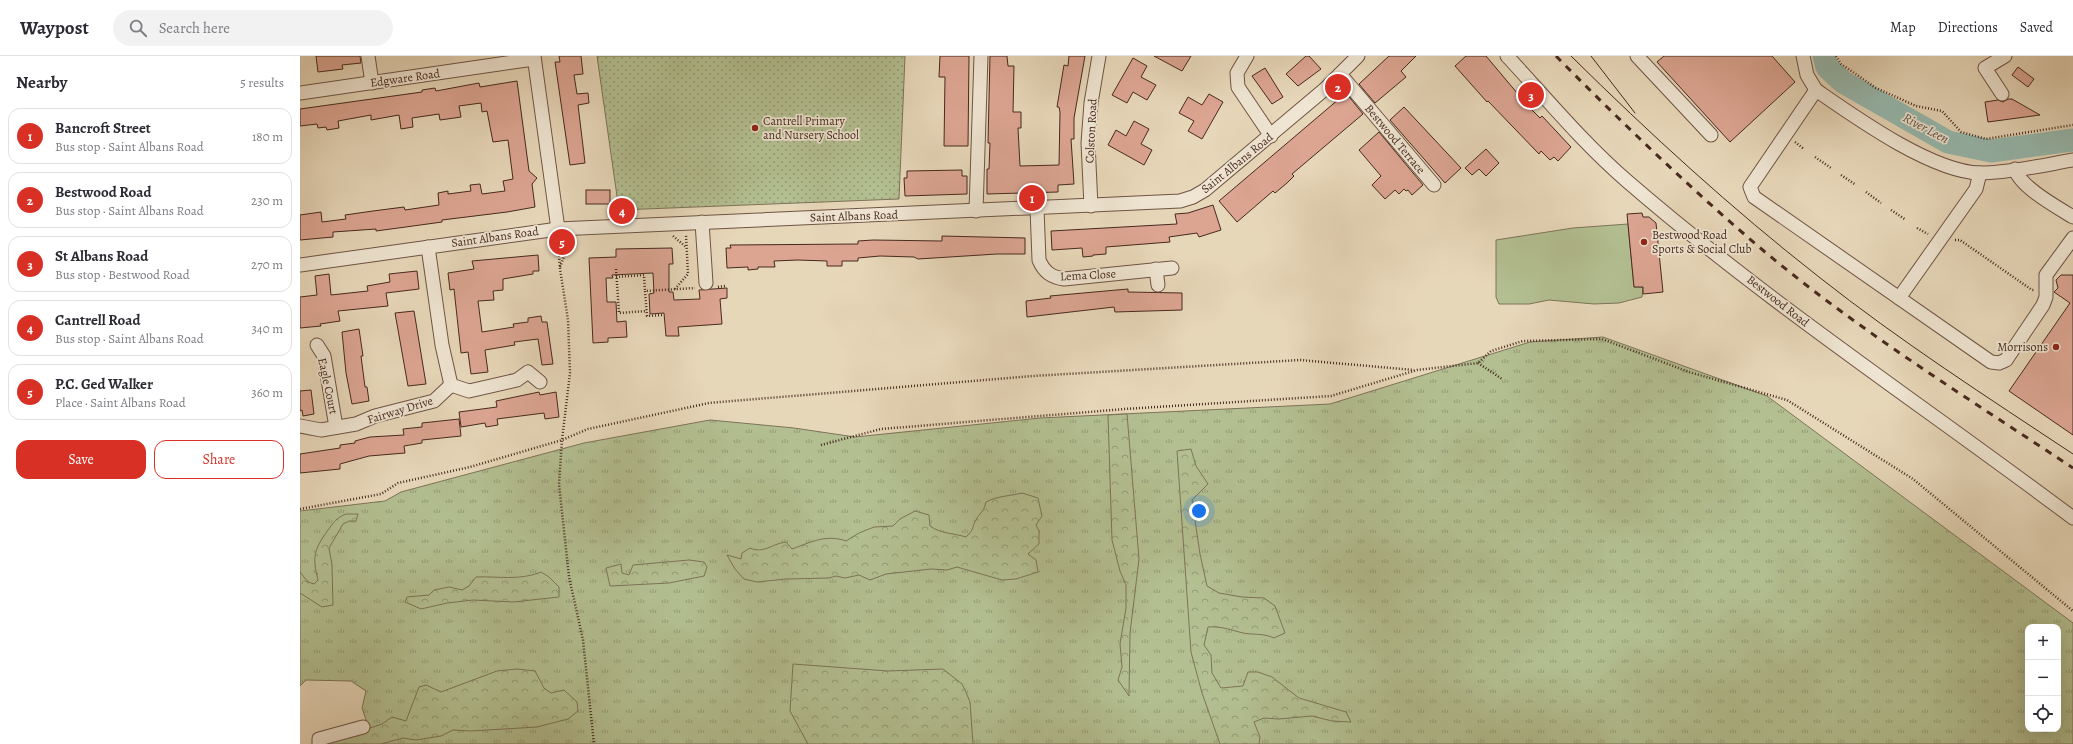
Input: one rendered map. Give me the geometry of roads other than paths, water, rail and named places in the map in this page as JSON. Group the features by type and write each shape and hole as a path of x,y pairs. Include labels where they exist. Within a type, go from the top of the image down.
{"street":[{"path":"368,56 372,83"},
{"path":"976,211 981,56"},
{"name":"Colston Road","path":"1091,206 1088,143 1091,103 1099,56"},
{"path":"1247,56 1238,73 1238,86 1271,136"},
{"name":"Saint Albans Road","path":"300,265 558,229 1164,203 1193,197 1206,190 1271,136 1358,56"},
{"name":"Bestwood Road","path":"1507,56 1582,137 1626,180 1710,249 1842,352 2073,518"},
{"path":"1637,56 1711,135"},
{"path":"1803,56 1807,75 1816,90 1922,156 1956,169 1980,173 2073,160"},
{"path":"2002,94 1985,68 2005,56"},
{"path":"534,58 558,229"},
{"name":"Edgware Road","path":"300,93 534,58"},
{"name":"Bestwood Terrace","path":"1340,74 1434,184"},
{"path":"1816,90 1752,182 1750,192 1754,197 1991,362 1999,363 2006,360 2043,305 2046,297 2044,281 2046,275 2069,249 2073,238"},
{"path":"2015,169 2024,183 2073,217"},
{"path":"1899,298 1976,189 1980,173"},
{"name":"Lema Close","path":"1037,208 1039,260 1042,268 1048,274 1064,279 1172,268"},
{"path":"702,222 706,286"},
{"path":"428,247 442,345 451,385 469,391 517,380 530,366 540,382"},
{"path":"1156,269 1158,285"},
{"name":"Eagle Court","path":"317,345 330,355 336,427"},
{"name":"Fairway Drive","path":"300,426 321,430 356,424 376,416 434,401 451,385"},
{"path":"319,744 319,739 363,727"}],"waterway":[{"name":"River Leen","path":"1824,56 1827,67 1843,82 1948,142 1991,151 2073,140"}],"tram line":[{"path":"1571,56 1631,114 1723,198 1819,277 1912,346 2073,454"},
{"path":"1591,56 1635,113"}],"railway":[{"path":"1556,56 1632,132 1684,181 1765,252 1839,310 1877,337 2073,468"}],"place":[{"name":"Bestwood Road","path":"1338,87"},
{"name":"St Albans Road","path":"1531,95"},
{"name":"Cantrell Primary and Nursery School","path":"755,128"},
{"name":"Bancroft Street","path":"1032,198"},
{"name":"Cantrell Road","path":"622,211"},
{"name":"P.C. Ged Walker","path":"562,242"},
{"name":"Bestwood Road Sports & Social Club","path":"1644,242"},
{"name":"Morrisons","path":"2056,347"}]}
